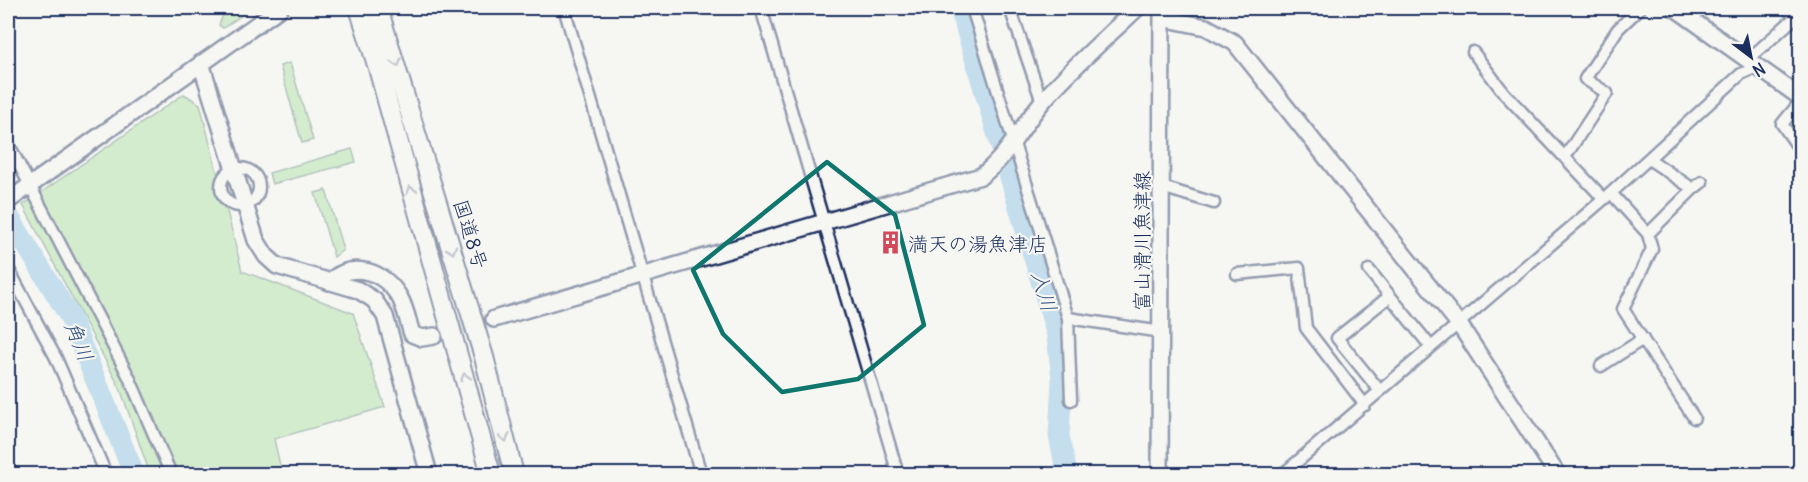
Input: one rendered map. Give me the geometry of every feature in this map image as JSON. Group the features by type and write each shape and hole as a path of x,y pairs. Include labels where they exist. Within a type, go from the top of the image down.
{"highway":[{"path":"358,8 378,68 491,474"},
{"name":"国道8号","path":"378,8 484,357 514,474"}],"street":[{"path":"8,201 279,8"},
{"path":"564,8 700,474"},
{"path":"761,8 898,474"},
{"path":"972,8 1012,144 1068,318 1071,400"},
{"path":"1010,8 1042,102"},
{"path":"494,319 981,176 995,165 1042,102 1137,8"},
{"path":"1565,157 1607,93 1585,80 1618,29 1640,8"},
{"path":"1675,8 1800,97"},
{"path":"1283,474 1608,196 1754,63 1799,15 1786,8"},
{"path":"1162,13 1206,27 1235,43 1459,324 1557,474"},
{"name":"富山滑川魚津線","path":"1160,474 1162,13"},
{"path":"1473,52 1504,93 1565,157 1648,234 1652,249 1623,309 1694,418"},
{"path":"201,63 256,240 266,256 278,266 358,290 374,300 385,316 429,474"},
{"path":"1800,102 1782,124 1800,150"},
{"path":"8,143 28,186 129,377 171,474"},
{"path":"1649,159 1693,189"},
{"path":"1648,234 1702,182"},
{"path":"1162,187 1214,203"},
{"path":"8,268 56,357 106,474"},
{"path":"1237,274 1299,268 1306,328 1365,405"},
{"path":"329,282 339,273 352,269 376,275 390,285 400,299 412,334 422,338 434,336"},
{"path":"1369,270 1431,347"},
{"path":"1380,391 1337,338 1390,296"},
{"path":"1068,318 1162,332"},
{"path":"1601,366 1643,339"}],"highlighted area":[{"path":"827,162 895,215 924,325 858,379 782,392 723,334 693,270 772,204"}],"green space":[{"path":"226,8 252,8 223,28 219,25"},
{"path":"290,63 313,140 302,143 280,66"},
{"path":"184,94 200,104 242,271 353,313 385,407 274,439 282,474 150,474 120,388 23,205"},
{"path":"352,149 356,162 272,184 269,173"},
{"path":"326,190 343,250 334,257 315,193"}],"waterway":[{"name":"入川","path":"960,8 1057,335 1062,379 1059,436 1067,474"},
{"name":"角川","path":"8,215 70,317 134,474"}],"tunnel":[{"path":"434,336 494,319"}],"place":[{"name":"満天の湯魚津店","path":"890,243"}]}
